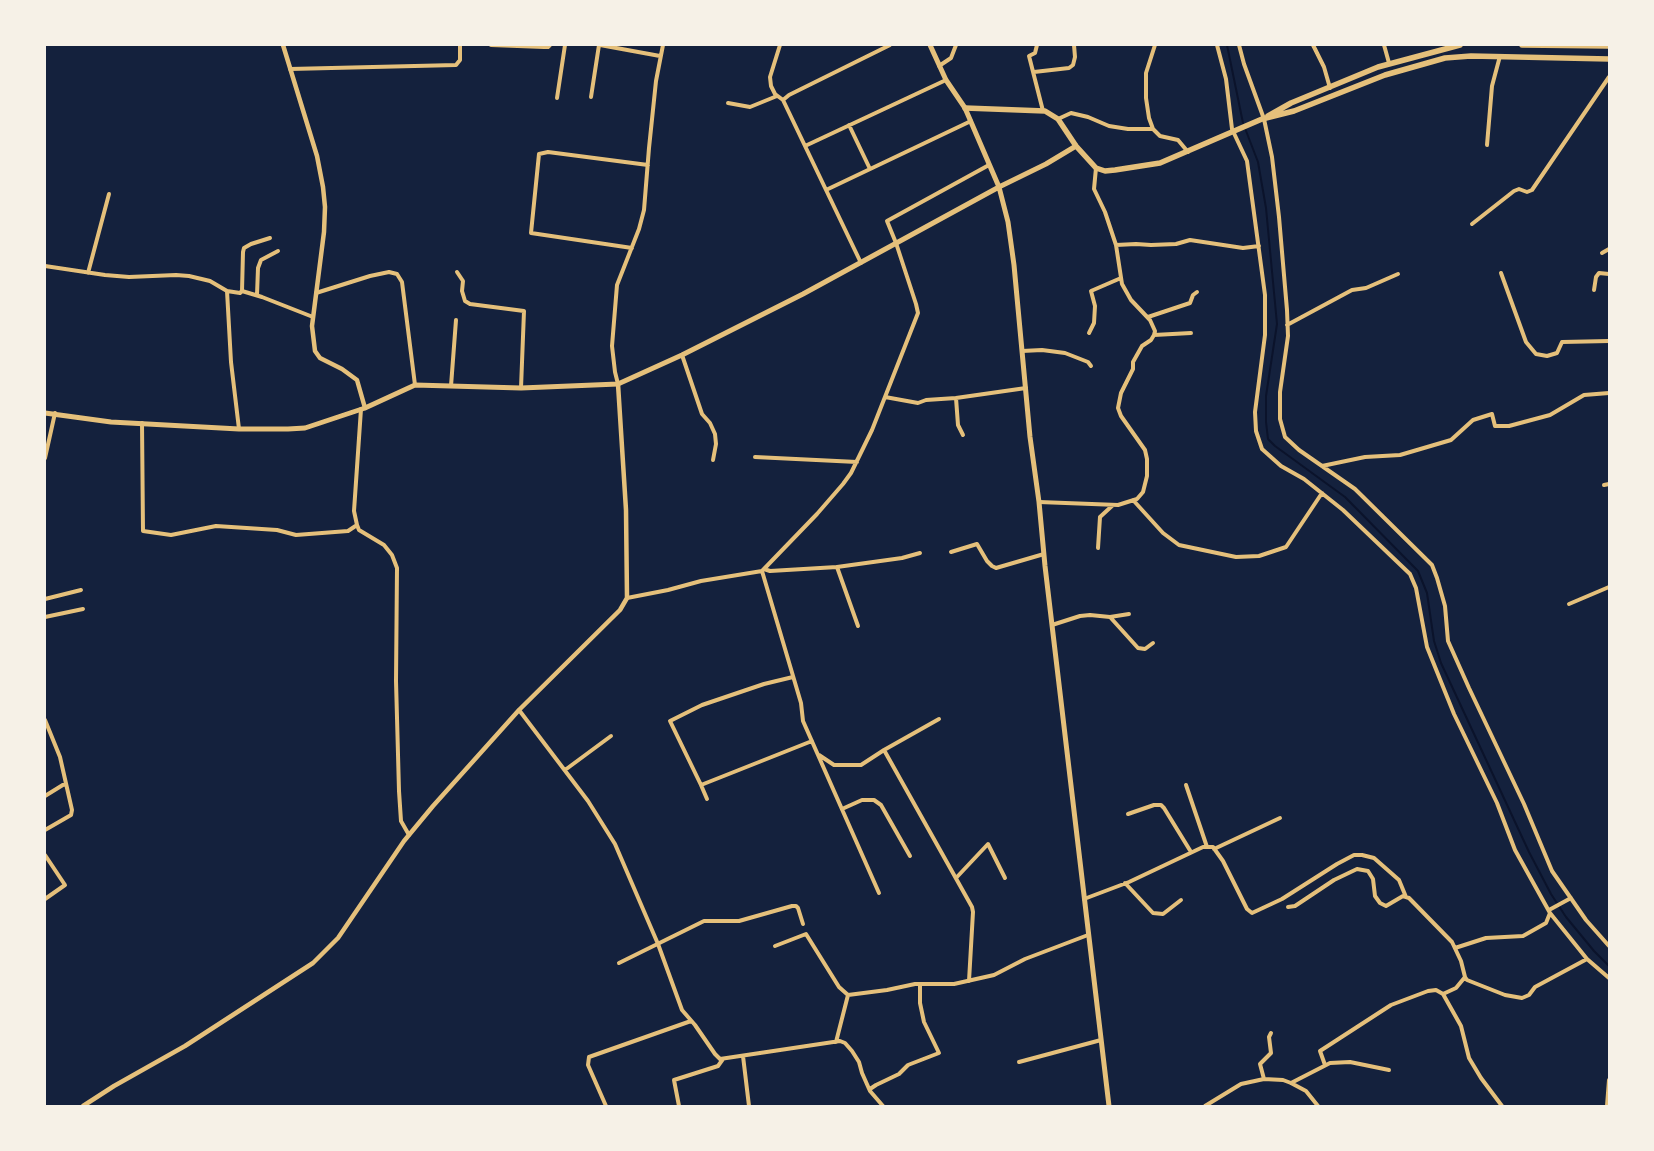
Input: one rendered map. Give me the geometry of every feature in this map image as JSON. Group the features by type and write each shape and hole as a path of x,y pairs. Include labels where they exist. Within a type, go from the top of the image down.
{"main road":[{"path":"930,45 946,80 965,108 990,165 999,187 1011,239 1052,625 1109,1106"},
{"path":"965,108 1043,111 1058,119 1076,146 1096,168 1105,170 1138,168 1160,163 1188,152 1233,130 1264,118 1292,103 1389,63 1460,45"},
{"path":"1522,45 1609,46"},
{"path":"1264,118 1294,111 1385,75 1452,57 1500,56 1609,59"},
{"path":"45,413 111,422 239,429 288,429 305,428 363,408 415,385 521,388 618,384 682,355 803,294 999,187 1046,164 1076,146"}],"street":[{"path":"283,45 317,156 323,187 325,217 313,316 315,351 320,358 342,369 357,380 363,408 354,511 356,525 359,530 384,546 392,555 397,568 396,681 399,791 401,821 409,835"},
{"path":"290,69 456,66 460,60 460,45"},
{"path":"491,45 544,48 550,45"},
{"path":"557,98 565,45"},
{"path":"591,96 600,45 660,56"},
{"path":"83,1106 114,1086 185,1046 313,963 338,938 409,835 519,710 620,610 626,598 626,510 618,384 612,346 614,310 616,285 632,248 644,210 656,81 663,45"},
{"path":"780,45 770,77 771,86 777,96 783,100 861,263"},
{"path":"783,100 890,45"},
{"path":"940,66 951,58 956,45"},
{"path":"1037,45 1035,53 1029,56 1043,111"},
{"path":"1034,72 1069,68 1073,65 1075,57 1074,45"},
{"path":"1155,45 1146,73 1146,98 1149,118 1153,128 1160,136 1178,140 1188,152"},
{"path":"1217,45 1226,80 1233,130 1247,162 1265,295 1265,335 1255,412 1256,431 1262,449 1281,466 1304,479 1344,510 1410,574 1416,588 1427,647 1451,706 1497,803 1515,850 1550,910 1587,959 1609,978"},
{"path":"1239,45 1264,118 1272,157 1279,217 1288,336 1280,392 1280,419 1284,437 1299,450 1355,489 1432,565 1445,606 1448,640 1524,804 1552,871 1586,920 1609,946"},
{"path":"1313,45 1324,67 1330,88"},
{"path":"1384,45 1389,63"},
{"path":"1450,46 1452,57"},
{"path":"1487,145 1492,86 1500,56"},
{"path":"1472,224 1514,190 1519,189 1527,192 1532,190 1609,77"},
{"path":"805,146 946,80"},
{"path":"728,103 750,107 777,96"},
{"path":"1058,119 1071,113 1088,117 1109,126 1128,129 1153,128"},
{"path":"826,190 970,121"},
{"path":"849,125 870,169"},
{"path":"632,248 531,233 539,154 548,152 648,165"},
{"path":"763,570 817,514 851,473 872,430 918,313 896,244 886,221 990,165"},
{"path":"1039,502 1118,505 1137,499 1143,492 1146,476 1148,459 1145,450 1121,416 1118,408 1121,393 1133,369 1133,362 1142,346 1154,336 1154,331 1148,317 1131,300 1122,284 1116,245 1108,218 1094,189 1096,168"},
{"path":"88,273 109,194"},
{"path":"242,291 244,248 270,238"},
{"path":"1116,245 1136,244 1151,246 1176,244 1190,240 1243,248 1259,246"},
{"path":"1602,253 1609,249"},
{"path":"257,295 260,260 278,251"},
{"path":"45,266 129,277 189,276 210,281 227,291 240,293 242,291 257,295 313,316"},
{"path":"316,293 370,276 389,272 398,274 402,282 415,385"},
{"path":"457,272 463,281 462,291 465,301 470,304 524,310 521,388"},
{"path":"1500,273 1526,342 1536,354 1547,356 1557,353 1562,342 1609,341"},
{"path":"1594,290 1596,277 1599,273 1609,274"},
{"path":"1287,325 1352,290 1366,288 1398,274"},
{"path":"1089,334 1094,323 1095,306 1091,291 1121,278"},
{"path":"227,291 231,362 239,429"},
{"path":"1148,317 1190,303 1193,295 1197,292"},
{"path":"451,386 456,320"},
{"path":"1154,336 1191,334"},
{"path":"1022,351 1042,350 1065,353 1088,362 1091,366"},
{"path":"682,355 702,414 710,423 715,434 716,444 713,460"},
{"path":"885,397 918,403 926,400 956,398 1026,388"},
{"path":"1322,466 1365,457 1400,455 1451,440 1473,420 1492,414 1495,426 1509,426 1550,415 1584,395 1609,392"},
{"path":"956,398 958,425 964,435"},
{"path":"45,458 55,413"},
{"path":"142,424 143,531 171,535 216,526 277,530 296,534 348,531 356,525"},
{"path":"755,456 856,462"},
{"path":"1604,485 1609,484"},
{"path":"1132,500 1163,533 1179,545 1236,557 1259,556 1286,547 1322,493"},
{"path":"1098,548 1100,517 1113,505"},
{"path":"951,552 977,544 987,561 996,568 1044,554"},
{"path":"626,598 701,581 763,570 837,567 902,558 920,553"},
{"path":"837,567 858,626"},
{"path":"763,570 801,703 803,721 879,893"},
{"path":"1569,604 1609,587"},
{"path":"45,598 81,590"},
{"path":"45,617 83,609"},
{"path":"1052,625 1080,616 1090,615 1110,618 1129,614"},
{"path":"1110,618 1138,648 1145,649 1153,643"},
{"path":"707,799 670,721 702,705 764,684 793,677"},
{"path":"519,710 588,801 615,844 658,944 682,1010 702,1034 715,1054 720,1059 723,1059 840,1041 852,1051 859,1062 870,1090 883,1106"},
{"path":"819,755 834,765 861,765 939,719"},
{"path":"45,720 47,729 60,757 72,813 45,830"},
{"path":"565,770 611,736"},
{"path":"701,786 812,740"},
{"path":"884,750 970,902 973,912 969,981"},
{"path":"45,796 66,783"},
{"path":"1186,785 1208,847"},
{"path":"842,809 862,800 874,800 881,805 910,856"},
{"path":"1128,814 1154,805 1161,805 1191,852"},
{"path":"1214,850 1280,818"},
{"path":"956,878 988,844 1005,878"},
{"path":"1084,899 1125,884 1203,847 1213,847 1223,861 1247,909 1252,913 1282,899 1336,864 1354,855 1362,855 1374,858 1398,880 1406,897 1452,942 1467,980 1505,995 1522,998 1529,995 1535,988 1587,959"},
{"path":"45,855 65,886 45,900"},
{"path":"1288,907 1295,906 1334,880 1357,869 1368,871 1373,879 1375,896 1380,903 1386,906 1403,896 1406,897"},
{"path":"1125,884 1153,914 1163,914 1181,900"},
{"path":"1455,948 1486,938 1523,936 1546,923 1550,910 1570,898"},
{"path":"619,963 704,921 739,921 789,906 796,906 803,924"},
{"path":"775,946 806,934 839,987 848,994 920,984 954,984 994,975 1025,959 1088,935"},
{"path":"1443,994 1456,988 1465,977"},
{"path":"870,1090 876,1084 899,1074 908,1065 938,1053 924,1022 920,1003 920,984"},
{"path":"1325,1065 1320,1051 1391,1005 1428,991 1436,990 1443,994 1461,1026 1469,1058 1480,1078 1502,1106"},
{"path":"836,1042 848,994"},
{"path":"606,1106 588,1065 589,1057 691,1021"},
{"path":"1264,1079 1260,1064 1271,1053 1269,1037 1271,1033"},
{"path":"1019,1062 1101,1040"},
{"path":"743,1056 749,1106"},
{"path":"679,1106 674,1080 718,1066 723,1059"},
{"path":"1291,1083 1330,1063 1350,1062 1389,1070"},
{"path":"1205,1106 1241,1084 1264,1079 1283,1080 1291,1083 1306,1091 1318,1106"},
{"path":"1607,1106 1609,1080"}],"waterway":[{"path":"1227,45 1243,123 1258,162 1266,208 1277,324 1266,396 1268,439 1345,497 1418,571 1427,593 1434,641 1441,663 1529,852 1551,894 1566,917 1609,966"}]}
